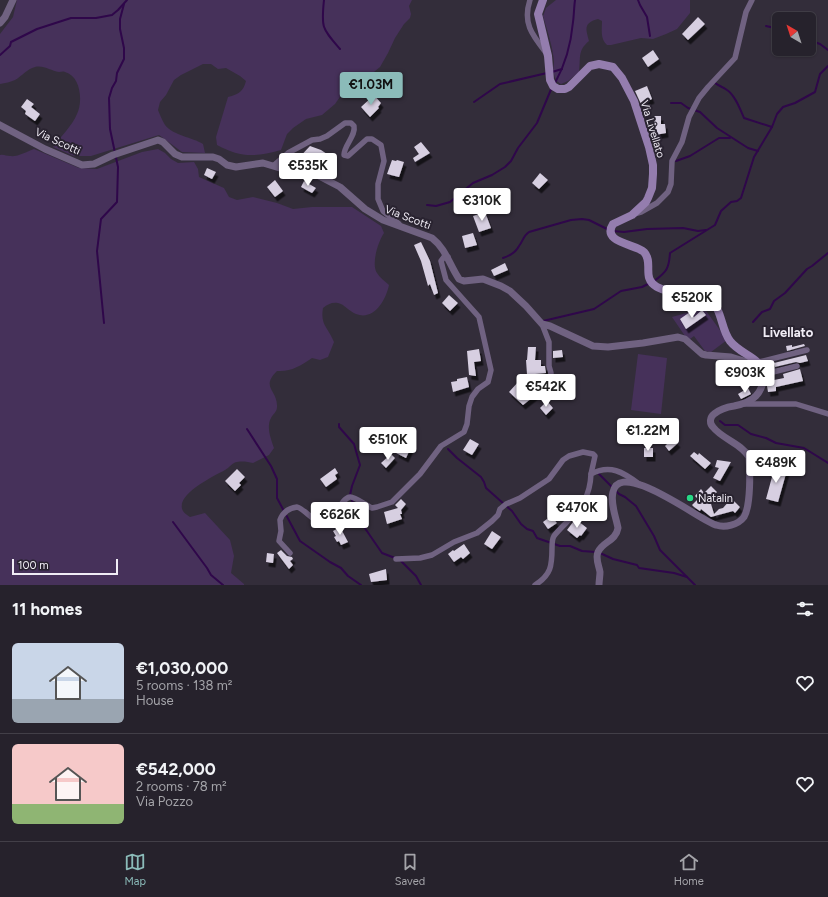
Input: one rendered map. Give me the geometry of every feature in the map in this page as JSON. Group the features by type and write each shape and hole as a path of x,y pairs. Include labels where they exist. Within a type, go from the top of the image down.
{"main road":[{"name":"Via Livellato","path":"543,0 538,14 548,56 550,80 553,86 558,89 565,89 590,66 599,64 613,67 625,84 634,101 649,147 653,165 653,182 650,193 646,202 632,215 611,226 612,235 619,242 643,252 647,258 648,276 650,282 657,287 667,291 700,295 708,299 716,306 730,341 741,352 762,367"}],"street":[{"path":"0,23 13,0"},
{"path":"530,0 526,16 530,29 534,39 548,56"},
{"path":"632,215 657,203 668,192 671,184 672,161 682,142 689,117 699,98 735,58 746,12 752,0"},
{"path":"273,166 288,153 312,140 327,136 344,122 351,122 355,130 344,150 344,155 348,156 366,139 372,139 381,145 384,161 378,184 378,200 381,208 387,215 406,229"},
{"name":"Via Scotti","path":"0,125 50,152 82,165 94,164 113,155 158,140 163,142 175,154 182,157 213,157 219,159 227,165 236,167 259,163 306,172 334,182 365,209 377,217 390,224 432,238 441,246 459,278 464,281 483,279 510,291 542,324"},
{"path":"290,553 279,541 281,531 280,520 286,511 297,507 322,522 331,519 344,501 349,497 353,497 372,508 392,502 420,474 441,446 461,434 466,429 472,398 478,389 488,382 491,370 479,317 446,280 441,261 444,257 448,257"},
{"path":"542,324 550,326 593,346 608,347 682,337 702,354 731,357 762,367 797,366"},
{"path":"542,324 549,342 550,374 549,384 543,392"},
{"path":"762,367 807,350"},
{"path":"591,474 599,469 611,469 627,475 639,484 670,499 714,525 727,526 739,521 745,513 748,500 748,457 745,451 713,428 711,419 712,415 720,410 743,404 751,400 760,392 763,386 762,367"},
{"path":"743,404 796,404 828,414"},
{"path":"396,559 420,558 432,555 454,542 477,533 498,515 500,509 506,504 520,498 549,479 563,460 569,456 583,452 593,454 595,456 591,474 591,485 588,494 583,504 554,536 552,544 552,564 548,574 535,585"},
{"path":"599,585 600,572 597,557 598,552 614,538 618,530 613,503 613,491 616,486 622,482 639,484"}],"shaded area":[{"path":"17,0 412,0 409,6 411,14 410,18 395,38 380,67 358,85 351,86 344,91 335,104 322,115 306,119 293,128 287,134 281,150 263,154 248,155 233,152 217,145 216,137 228,97 240,92 246,81 226,68 218,69 211,64 203,64 174,80 166,95 160,102 158,110 165,125 169,129 203,144 205,153 182,152 159,135 91,156 74,156 53,147 72,123 79,109 79,90 70,74 35,67 29,69 15,80 0,84 0,34 13,17"},
{"path":"556,0 690,0 690,13 677,29 666,34 653,39 641,38 611,45 607,45 603,40 602,21 598,19 590,22 587,27 589,41 583,48 580,55 579,72 568,81 561,84 556,80 553,72 554,62 552,50 543,16 546,8"},
{"path":"34,149 79,168 97,169 142,152 158,149 178,163 194,162 198,169 199,177 224,188 229,197 237,200 253,197 293,209 312,207 352,207 381,226 384,233 376,253 375,269 389,285 382,303 374,312 368,315 356,314 338,303 327,305 323,308 322,314 325,326 334,342 328,357 320,360 312,358 291,369 277,371 270,381 271,389 277,401 277,409 271,418 269,425 274,448 269,455 253,463 234,463 196,487 184,499 182,505 183,512 190,517 205,513 230,540 234,556 231,573 244,585 0,585 0,155 16,156"},
{"path":"704,308 727,340 711,352 705,351 694,336 690,339 685,336 672,317"},
{"path":"638,354 667,358 661,414 631,410"}],"building":[{"path":"698,17 705,24 688,40 682,34"},
{"path":"653,50 659,59 648,67 642,58"},
{"path":"647,86 652,99 641,104 635,91"},
{"path":"374,95 381,103 378,107 379,108 370,117 361,107"},
{"path":"27,99 34,104 31,107 40,114 35,121 25,114 26,111 21,107"},
{"path":"654,116 661,116 661,124 665,124 666,133 655,135"},
{"path":"421,142 430,153 415,162 413,158 419,154 414,147"},
{"path":"310,146 327,154 321,162 325,164 320,171 309,165 307,167 303,165 299,166 295,162"},
{"path":"392,160 404,162 399,177 387,174"},
{"path":"207,168 216,172 212,179 204,175"},
{"path":"540,173 548,180 539,189 532,183"},
{"path":"275,180 283,191 275,197 267,187"},
{"path":"304,181 316,188 312,193 301,187"},
{"path":"485,212 491,228 479,232 473,216"},
{"path":"473,233 477,245 465,248 462,236"},
{"path":"421,242 430,261 438,293 434,295 430,284 428,286 421,261 414,245"},
{"path":"505,263 508,270 494,276 491,270"},
{"path":"449,295 458,303 450,311 442,303"},
{"path":"702,310 706,315 686,329 680,319 690,312 694,317"},
{"path":"804,344 805,346 787,351 786,346 792,345 792,347"},
{"path":"528,347 536,347 535,360 541,360 541,366 545,366 546,373 535,374 533,383 540,388 539,393 523,405 509,392 519,381 528,389 526,360"},
{"path":"479,349 481,361 474,362 476,376 469,375 467,351"},
{"path":"562,350 563,357 553,358 553,351"},
{"path":"806,355 808,361 775,367 774,363"},
{"path":"800,369 803,381 776,387 776,391 768,392 767,386 769,381 784,378 783,374"},
{"path":"467,377 469,387 453,392 451,382"},
{"path":"748,388 751,394 741,399 738,394"},
{"path":"547,401 553,408 546,415 540,408"},
{"path":"673,438 678,443 669,451 665,446"},
{"path":"470,439 479,444 472,455 463,450"},
{"path":"404,440 412,445 406,458 396,453 400,444 401,445"},
{"path":"644,448 653,448 653,457 644,457"},
{"path":"694,452 698,455 699,453 711,463 705,469 690,456"},
{"path":"391,454 395,458 386,468 381,463"},
{"path":"717,460 731,462 720,481 713,478 719,468 715,467"},
{"path":"775,466 787,470 778,502 766,499"},
{"path":"335,468 338,473 335,475 337,479 326,487 320,479"},
{"path":"237,469 245,477 239,483 241,485 235,491 225,481"},
{"path":"711,486 717,492 708,501 711,504 714,514 719,509 723,508 730,500 733,500 740,507 735,513 733,511 711,517 701,509 700,511 692,505 698,499 695,496 701,489 704,493"},
{"path":"401,499 406,504 401,510 402,514 400,514 402,519 387,524 384,512 398,508 395,505"},
{"path":"551,516 557,523 548,529 543,522"},
{"path":"578,521 587,528 581,536 580,535 577,538 567,530 573,522"},
{"path":"340,527 348,542 341,545 334,537 336,536 333,531"},
{"path":"492,531 501,537 492,549 484,544"},
{"path":"464,544 470,553 463,559 461,557 454,562 448,554"},
{"path":"281,550 293,559 290,561 293,565 289,569 277,553"},
{"path":"267,553 274,554 273,563 266,562"},
{"path":"386,569 387,580 371,582 369,574"}],"waterway":[{"path":"0,55 10,46 11,42 37,29 71,18 96,18 112,15 127,0"},
{"path":"324,0 324,27 326,32 340,49"},
{"path":"555,83 565,62 569,46 575,0"},
{"path":"638,0 647,17 650,36"},
{"path":"104,323 97,251 101,219 117,202 118,167 110,129 109,98 116,81 117,73 124,59 124,48 120,29 120,19 124,4"},
{"path":"766,26 772,27"},
{"path":"816,43 828,50"},
{"path":"654,281 662,275 666,269 669,262 670,253 715,225 721,211 731,202 737,201 741,198 754,157 772,127 777,114 783,107 795,103 815,92 820,74 828,66"},
{"path":"552,72 562,69"},
{"path":"474,102 500,84 547,73"},
{"path":"715,83 730,92 737,102 744,118 772,127"},
{"path":"427,205 436,206 450,202 473,183 492,175 505,167 511,161 518,148 537,123 552,87"},
{"path":"671,103 681,103 688,108 700,112 717,128 748,148 758,151"},
{"path":"676,161 690,156 719,138 730,138"},
{"path":"503,258 516,250 529,232 571,220 589,220 609,230"},
{"path":"613,231 624,232 647,229 683,228 698,231 706,230"},
{"path":"753,322 762,312 770,309 774,301 785,293 807,269 828,253"},
{"path":"543,321 594,309 621,291 642,287 650,283"},
{"path":"720,421 725,425 738,425 751,434 766,438 776,443 804,448 828,463"},
{"path":"339,424 339,427 354,444 360,465 350,495 360,521 382,553 395,558"},
{"path":"247,429 271,466 277,479 277,498 300,541 341,568 348,576 361,585"},
{"path":"448,449 481,477 486,488 512,511 521,524 527,529 533,531 537,538 560,546 570,546 582,551 596,552"},
{"path":"597,472 619,494 636,506 654,536 660,550 695,585"},
{"path":"173,522 211,575 223,585"},
{"path":"600,553 613,559 637,565 639,568 674,573 687,577"},
{"path":"401,561 416,576 421,585"}],"place":[{"name":"Natalin","path":"690,498"}],"district":[{"name":"Livellato","path":"788,332"}]}
